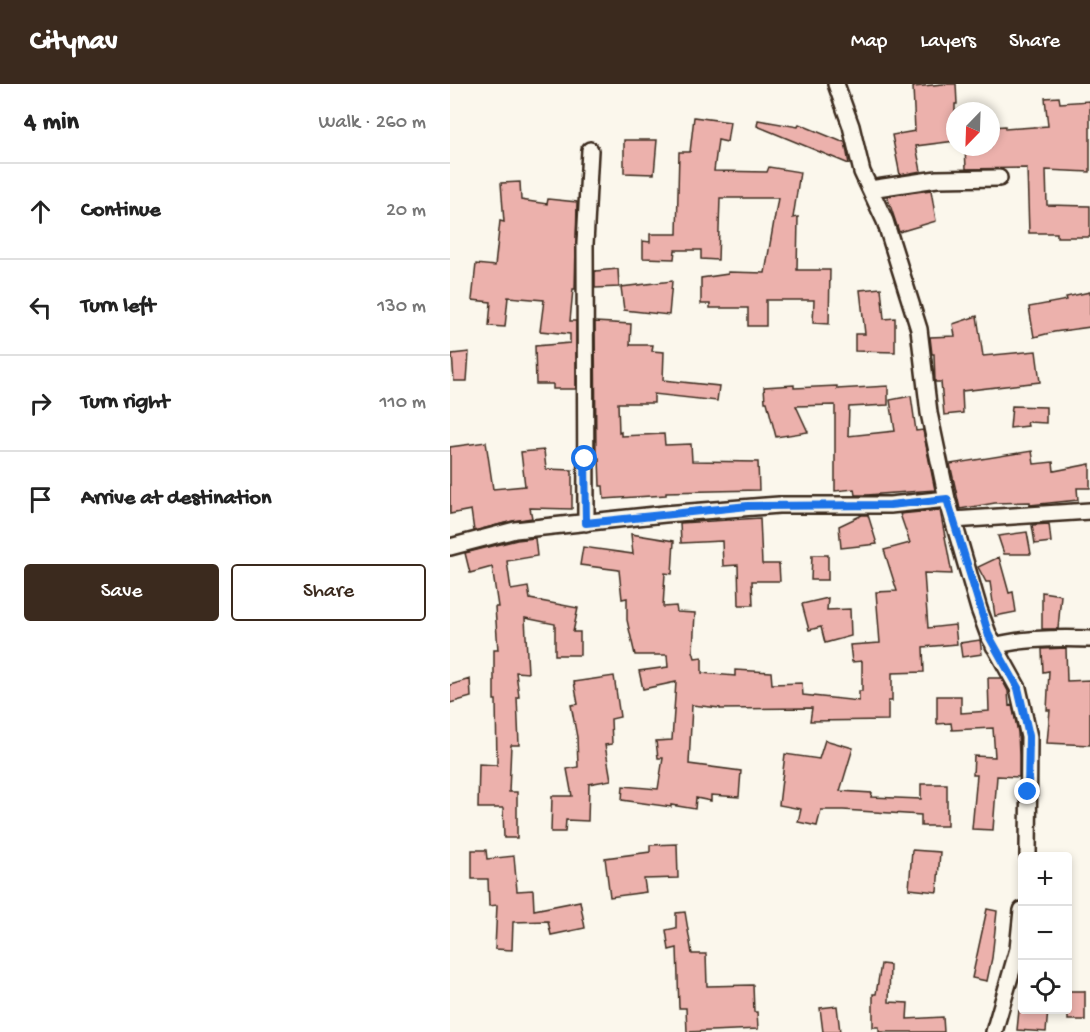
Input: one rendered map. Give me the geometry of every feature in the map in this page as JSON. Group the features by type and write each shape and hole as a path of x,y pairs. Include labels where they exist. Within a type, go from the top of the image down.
{"street":[{"path":"836,84 851,126 862,172 885,221 919,329 929,413 947,499 979,609 994,646 1018,688 1029,736 1028,852"},
{"path":"586,523 585,244 590,150"},
{"path":"870,189 937,179 999,178"},
{"path":"450,547 515,530 748,506 890,505 947,499"},
{"path":"954,520 1090,511"},
{"path":"994,646 1005,643 1090,639"},
{"path":"994,1032 1018,949"}],"building":[{"path":"956,84 957,102 946,102 946,142 916,146 921,171 900,175 892,135 915,131 913,87"},
{"path":"1059,97 1060,103 1090,101 1090,172 1046,170 1047,205 1090,206 1090,237 1057,237 1057,233 1029,233 1027,168 966,169 965,156 1000,156 1000,126 1005,126 1005,129 1048,126 1045,98"},
{"path":"694,117 730,122 727,142 718,140 714,171 767,172 769,167 800,172 793,218 798,217 797,270 830,270 829,324 813,323 814,300 766,300 766,326 748,326 748,308 710,308 710,304 701,304 701,278 728,274 728,272 765,273 778,198 720,198 718,260 701,259 701,250 675,250 674,259 643,258 643,241 650,242 650,234 677,234 679,152 690,152"},
{"path":"758,120 798,127 799,124 845,142 849,164 757,126"},
{"path":"624,140 657,140 654,174 624,173"},
{"path":"520,182 521,200 547,204 548,199 577,202 575,289 573,289 570,321 576,321 576,389 553,389 553,384 536,384 535,346 570,343 570,334 540,331 544,300 508,297 505,327 489,326 491,302 472,300 476,264 495,266 500,221 504,222 501,183"},
{"path":"931,190 936,221 899,232 887,196"},
{"path":"618,269 619,287 595,288 595,271"},
{"path":"672,281 669,315 624,310 621,287"},
{"path":"881,288 884,319 895,318 895,352 855,351 855,334 865,334 860,290"},
{"path":"1090,292 1090,327 1034,337 1029,307 1067,300 1066,297"},
{"path":"977,316 983,356 1036,351 1040,382 962,391 963,413 944,415 941,382 935,382 934,354 932,354 930,337 955,336 953,324"},
{"path":"595,322 631,324 630,345 653,345 652,351 664,352 663,380 719,386 717,401 654,394 654,403 618,403 621,436 664,434 665,445 691,444 692,461 758,462 759,490 666,492 666,495 604,499 603,486 600,486 599,458 596,458"},
{"path":"469,352 467,381 454,381 452,354"},
{"path":"794,385 794,388 837,386 837,389 888,386 888,405 849,407 848,436 895,431 890,400 911,396 916,431 923,430 935,490 867,495 855,495 854,489 835,491 835,405 796,406 808,432 776,437 767,402 765,402 764,387"},
{"path":"1012,406 1046,407 1046,423 1027,422 1028,426 1010,428"},
{"path":"486,442 493,489 525,486 521,452 544,450 546,469 572,470 572,509 530,508 532,518 474,531 471,510 450,514 450,447"},
{"path":"1032,451 1034,464 1053,462 1054,471 1090,464 1090,488 1077,488 1078,500 1030,505 1030,502 995,503 960,509 950,464"},
{"path":"940,510 952,574 924,573 928,628 955,625 957,644 923,647 924,672 892,673 892,701 888,701 888,720 810,721 812,708 720,709 692,705 689,764 741,771 739,797 711,795 711,801 696,798 695,809 622,800 623,786 658,789 663,758 658,758 656,741 672,740 676,682 643,689 639,671 668,667 667,655 635,655 627,620 627,598 622,599 619,570 580,565 583,547 633,554 631,534 674,541 672,574 665,573 663,607 676,606 677,612 695,613 693,651 695,658 702,657 702,673 735,676 735,670 771,672 772,684 802,683 803,695 859,701 859,691 862,691 862,661 852,662 850,645 880,643 876,592 897,591 884,550 910,543 900,514"},
{"path":"862,515 868,515 877,544 841,548 839,526"},
{"path":"760,518 762,564 779,564 780,581 752,581 753,605 739,605 738,565 723,566 722,541 681,543 680,523"},
{"path":"1049,524 1051,542 1035,544 1032,525"},
{"path":"1027,532 1031,554 1004,554 998,536"},
{"path":"535,538 537,556 507,561 511,590 528,587 530,599 578,608 573,632 580,632 580,655 555,655 555,624 525,618 528,673 516,672 519,697 517,697 519,745 511,745 509,792 517,792 517,838 504,838 503,808 478,808 479,764 497,765 494,650 498,650 495,607 498,607 492,567 470,573 465,553 517,540"},
{"path":"812,555 828,555 828,580 811,580"},
{"path":"999,557 1009,593 1013,592 1016,612 995,616 990,582 986,582 978,567"},
{"path":"1042,592 1061,595 1058,629 1042,629"},
{"path":"828,598 827,610 850,609 851,636 825,643 821,627 809,630 802,604"},
{"path":"980,640 982,654 962,657 960,643"},
{"path":"1066,648 1067,681 1090,680 1090,745 1047,743 1050,710 1047,710 1049,671 1043,672 1042,649"},
{"path":"614,676 620,717 611,719 612,744 605,745 611,780 589,784 588,821 566,820 565,832 551,832 552,796 572,796 567,769 578,767 577,737 571,705 578,704 574,682"},
{"path":"988,678 1001,678 1008,691 1009,706 1012,705 1018,732 1019,756 1019,777 997,776 993,830 972,829 977,775 973,775 974,756 995,757 993,728 952,730 951,723 937,724 937,696 961,696 961,713 989,711"},
{"path":"470,679 471,697 450,703 450,685"},
{"path":"825,740 853,748 840,791 872,793 871,797 921,799 921,784 947,784 947,826 921,826 921,815 843,810 821,810 817,826 798,822 801,809 779,805 785,754 819,759"},
{"path":"677,844 678,878 644,879 646,892 610,897 605,858 650,852 650,845"},
{"path":"472,850 486,850 487,859 514,856 517,891 533,890 534,910 580,901 585,928 551,935 548,921 513,922 512,950 495,949 497,905 489,906 488,879 472,879"},
{"path":"912,850 940,852 937,892 909,889"},
{"path":"987,909 997,911 987,981 972,978"},
{"path":"685,912 692,954 706,954 707,986 753,985 754,1012 757,1012 758,1029 687,1032 686,1008 679,1008 677,948 669,950 666,930 676,928 676,913"},
{"path":"881,964 890,965 889,1002 908,1003 907,1019 943,1017 944,1032 879,1032 879,1027 873,1027 873,994 876,994"},
{"path":"1072,991 1085,991 1085,1020 1068,1020 1068,1014 1072,1014"},
{"path":"837,1006 840,1032 823,1032 820,1008"},
{"path":"1019,1014 1048,1014 1046,1032 1017,1030"}],"route":[{"path":"585,459 586,523 748,506 890,505 947,499 989,636 1018,688 1029,736 1028,792"}]}
